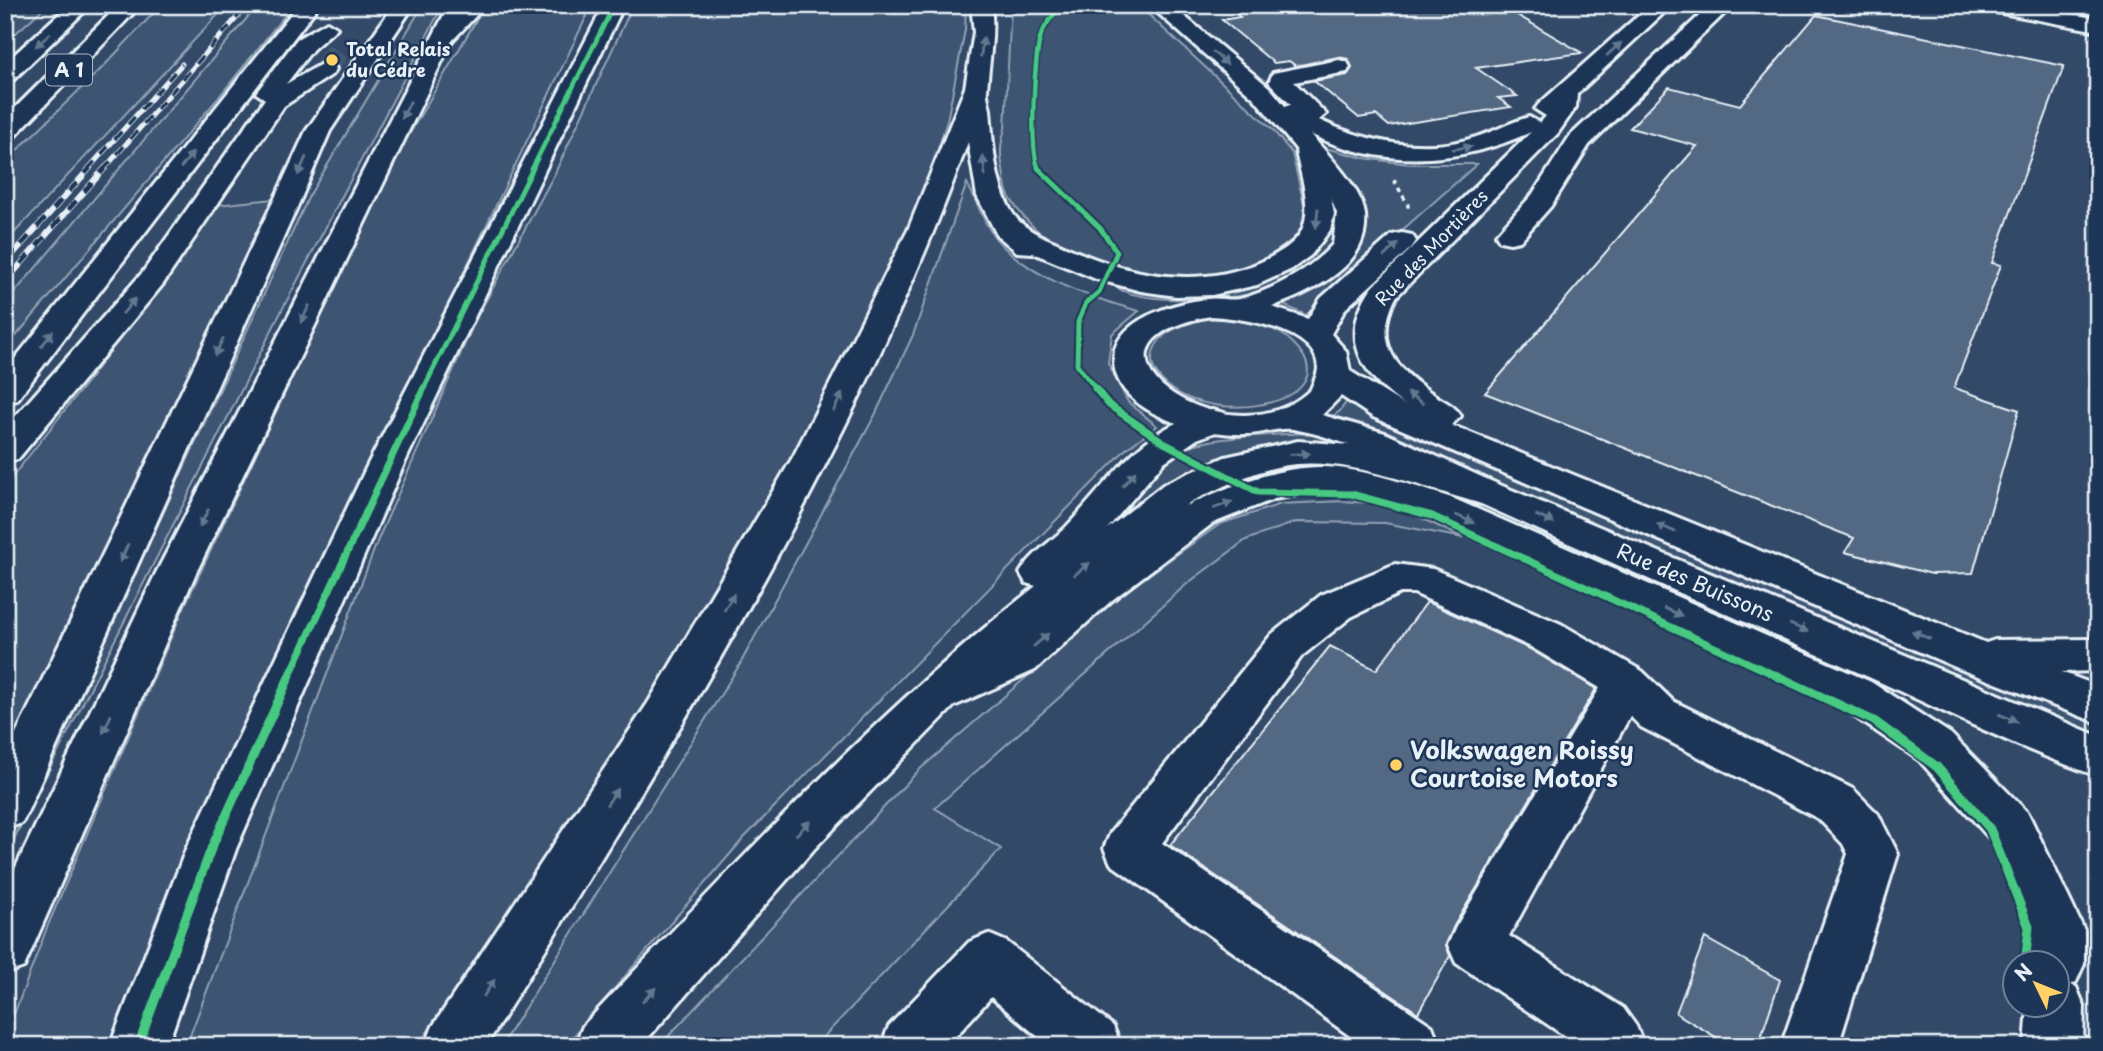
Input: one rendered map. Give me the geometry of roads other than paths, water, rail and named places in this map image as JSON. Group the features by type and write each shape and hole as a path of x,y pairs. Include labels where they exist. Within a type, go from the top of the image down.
{"main road":[{"name":"A 1","path":"5,75 81,5"},
{"name":"A 1","path":"5,132 131,5"},
{"path":"5,393 309,5"},
{"path":"5,808 318,131 404,5"},
{"path":"5,949 175,575 458,5"},
{"path":"441,40 476,5"},
{"path":"138,1046 211,849 380,477 614,5"},
{"path":"453,1046 664,716 811,457 922,230 976,88 984,32 981,5"},
{"path":"1160,5 1177,15 1262,93 1306,125 1334,138 1390,149 1472,147 1529,124"},
{"name":"Rue des Mortières","path":"1314,336 1332,303 1517,139 1529,124 1662,5"},
{"path":"1510,235 1542,200 1579,141 1723,5"},
{"path":"1991,5 2098,25"},
{"path":"2059,5 2098,12"},
{"path":"318,131 282,123 261,102 306,44 334,41 378,42"},
{"path":"282,123 276,101 302,81 334,41"},
{"path":"1339,67 1288,75 1281,78 1280,82 1317,117 1342,129 1430,150"},
{"path":"302,81 332,79 347,88"},
{"path":"976,88 987,194 1007,229 1045,261 1099,292 1180,312"},
{"name":"Rue des Mortières","path":"1535,473 1412,397 1390,378 1378,361 1367,325 1373,308 1383,293 1549,128 1564,107 1566,92"},
{"path":"1244,308 1298,286 1322,271 1347,246 1351,213 1336,181 1262,93"},
{"path":"5,451 282,123"},
{"path":"1007,229 1060,257 1106,275 1140,284 1193,286 1243,279 1268,271 1293,256 1316,229 1320,214 1309,151"},
{"path":"1211,307 1244,308 1294,323 1314,336 1325,348 1333,375 1327,392 1312,406 1290,417 1266,422 1212,421 1182,413 1157,400 1139,384 1131,367 1131,349 1140,334 1157,321 1180,312 1211,307"},
{"name":"Rue des Buissons","path":"1333,375 1385,410 1975,657 2098,705"},
{"name":"Rue des Buissons","path":"1290,417 1372,441 1482,492 2098,757"},
{"path":"939,694 990,618 1079,537 1151,454 1185,431 1212,421"},
{"path":"603,1046 796,834 939,694 1008,631 1177,493 1238,465 1298,452 1363,458 1482,492"},
{"path":"939,694 1020,659 1098,590 1200,514 1267,488 1321,480 1384,490 1438,507 1855,694 1936,747 2011,828 2058,930 2057,950"},
{"path":"1412,1046 1129,848 1287,645 1336,606 1395,578 1419,579 1590,657 1640,693 1657,714 1836,804 1861,829 1873,854 1809,1046"},
{"path":"1975,657 2098,655"},
{"path":"1616,1046 1603,1028 1475,945 1626,683"},
{"path":"909,1046 988,960 1093,1046"},
{"path":"2054,1046 2055,1020"}],"tunnel":[{"path":"325,69 338,51"}],"railway":[{"path":"104,169 248,5"},
{"path":"88,169 182,64"},
{"path":"5,263 90,168"},
{"path":"5,282 105,168"}],"place":[{"name":"Total Relais du Cédre","path":"332,60"},
{"name":"Volkswagen Roissy Courtoise Motors","path":"1396,765"}]}
